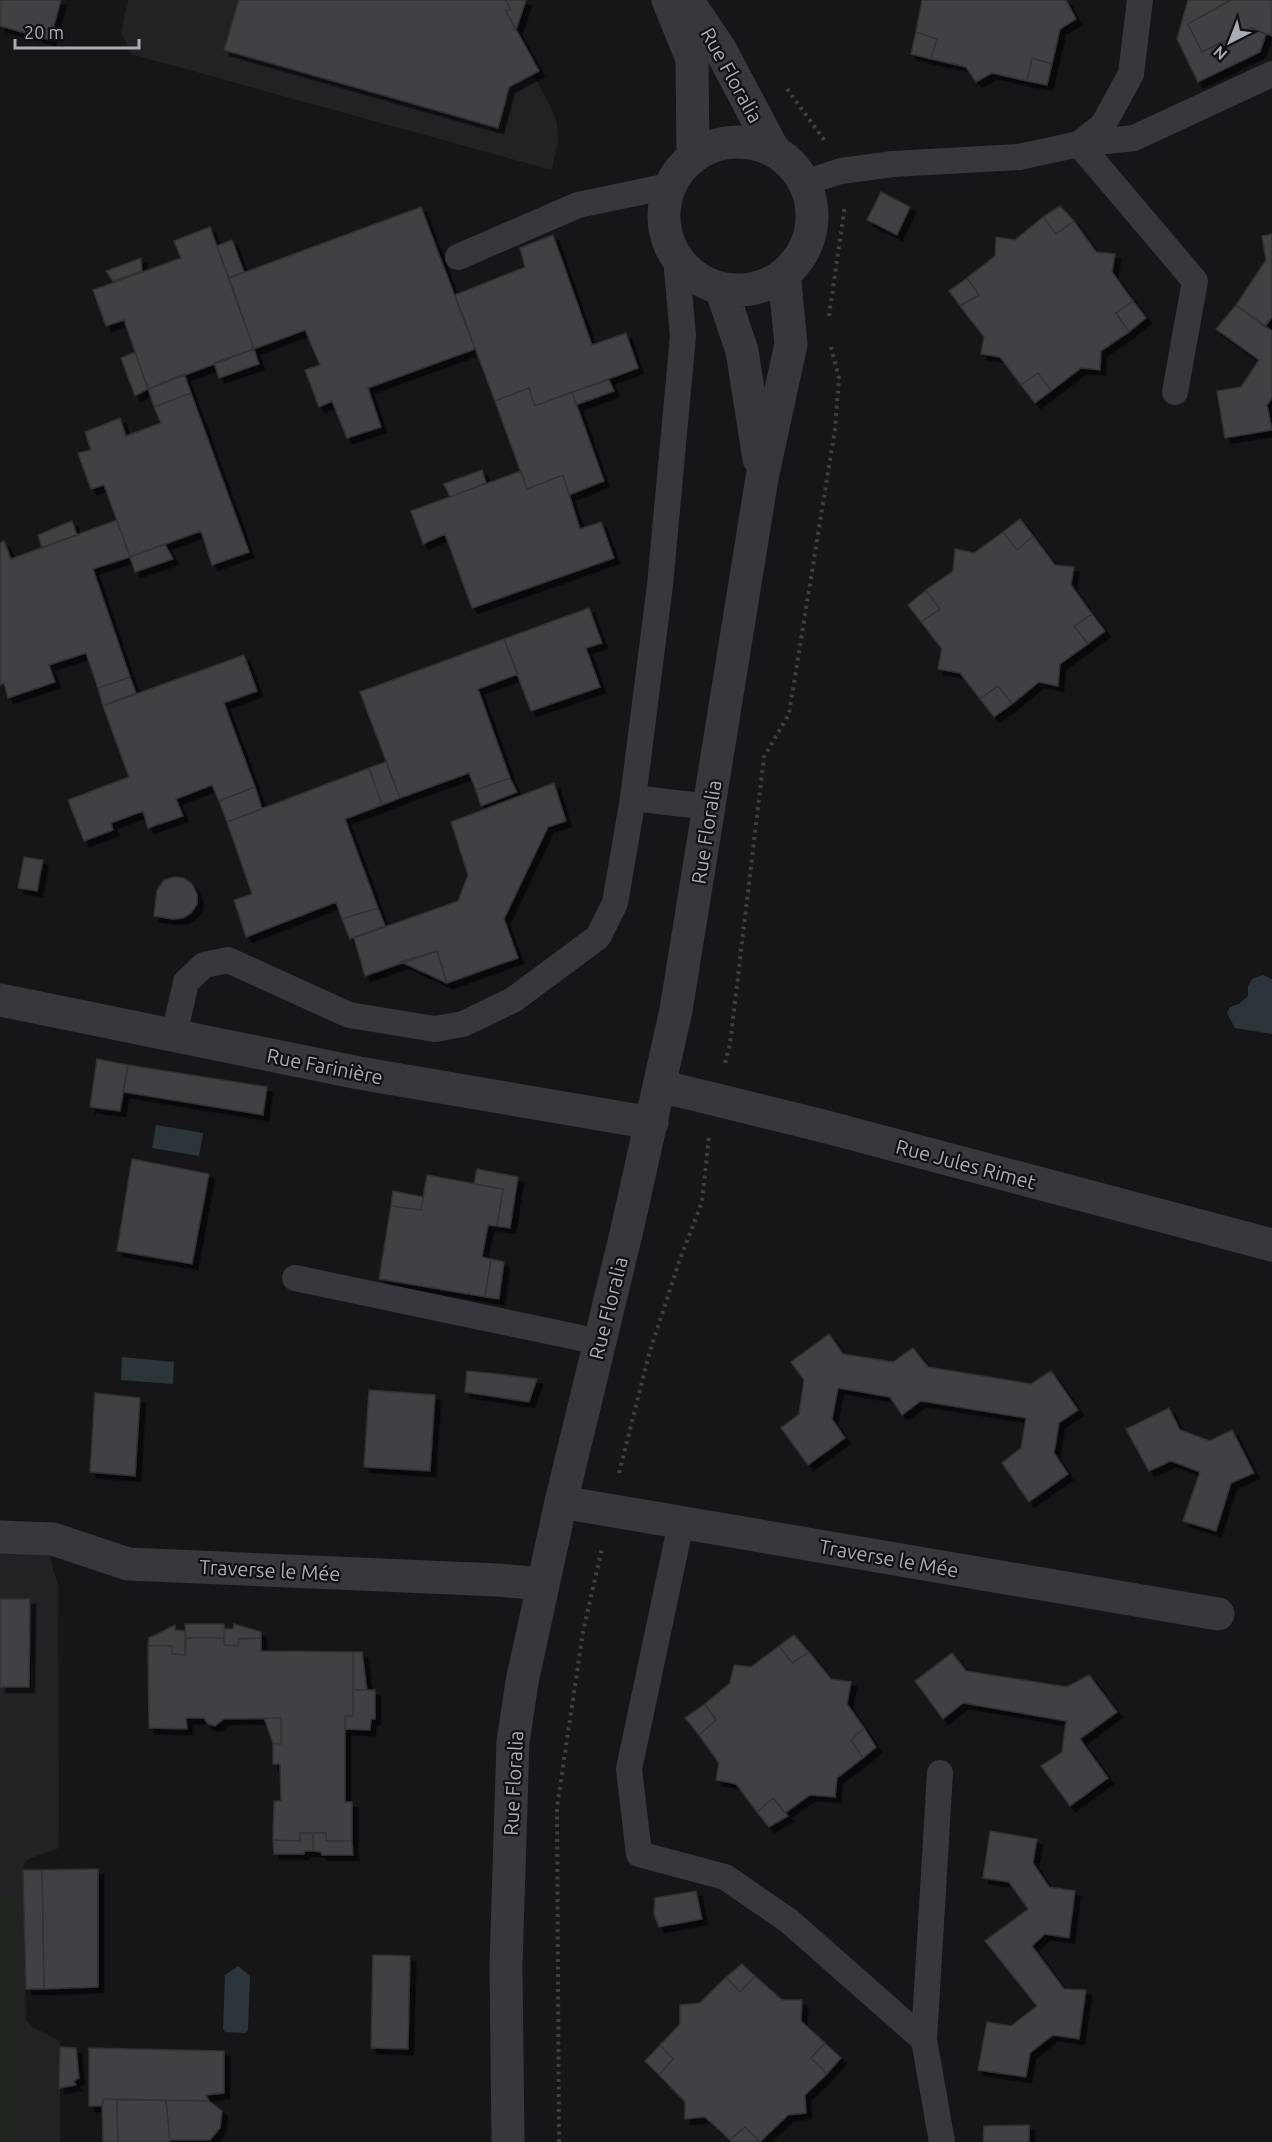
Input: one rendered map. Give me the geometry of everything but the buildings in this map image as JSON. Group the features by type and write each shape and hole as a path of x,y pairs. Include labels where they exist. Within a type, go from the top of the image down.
{"street":[{"name":"Rue Floralia","path":"668,0 692,59 693,155"},
{"name":"Rue Floralia","path":"687,0 720,49 774,151"},
{"path":"747,142 774,151 792,164 804,183 812,207 810,232 801,256 784,274 765,285 743,290 721,288 696,277 676,258 666,235 664,210 669,186 693,155 719,143 747,142"},
{"name":"Rue Floralia","path":"508,2142 506,1965 513,1742 522,1682 561,1502 652,1123 676,1010 762,478 791,344 784,274"},
{"name":"Rue Floralia","path":"721,288 742,351 762,478"},
{"name":"Rue Farinière","path":"0,1000 359,1073 652,1123"},
{"name":"Rue Jules Rimet","path":"660,1086 819,1125 1272,1245"},
{"name":"Traverse le Mée","path":"561,1502 1218,1614"},
{"name":"Traverse le Mée","path":"0,1537 53,1539 128,1564 486,1579 543,1584"}],"lane":[{"path":"1080,144 1103,124 1131,74 1140,0"},
{"path":"804,183 841,171 893,164 1019,157 1080,144 1134,138 1272,74"},
{"path":"1080,144 1194,281 1175,392"},
{"path":"458,257 578,205 669,186"},
{"path":"174,1035 186,982 204,965 228,960 349,1015 435,1029 463,1024 513,1000 598,937 615,903 633,798 660,585 683,336 676,258"},
{"path":"633,798 710,807"},
{"path":"295,1278 600,1342"},
{"path":"681,1523 628,1769 639,1854 725,1877 789,1921 924,2040"},
{"path":"940,1773 924,2040 942,2142"}],"path":[{"path":"829,317 840,251 845,198"},
{"path":"723,1071 730,1044 764,757 789,714 835,429 839,378 829,338"},
{"path":"559,2142 557,1807 568,1727 584,1632 610,1510 649,1354 679,1262 702,1202 709,1129"}],"shaded area":[{"path":"128,0 526,0 516,30 533,74 557,123 558,141 552,170 131,54 121,31"},
{"path":"1263,975 1272,979 1272,1034 1235,1028 1227,1013 1230,1007 1239,1004 1248,996 1248,986 1252,979"},
{"path":"156,1125 203,1133 199,1156 152,1148"},
{"path":"122,1357 174,1362 173,1384 121,1380"},
{"path":"0,1552 49,1555 58,1585 59,1848 28,1859 23,1870 26,2020 33,2027 60,2041 60,2142 0,2142"},
{"path":"0,1895 18,1895 16,2142 0,2142"},
{"path":"238,1966 250,1976 246,2033 225,2032 223,2029 225,1975"}]}
